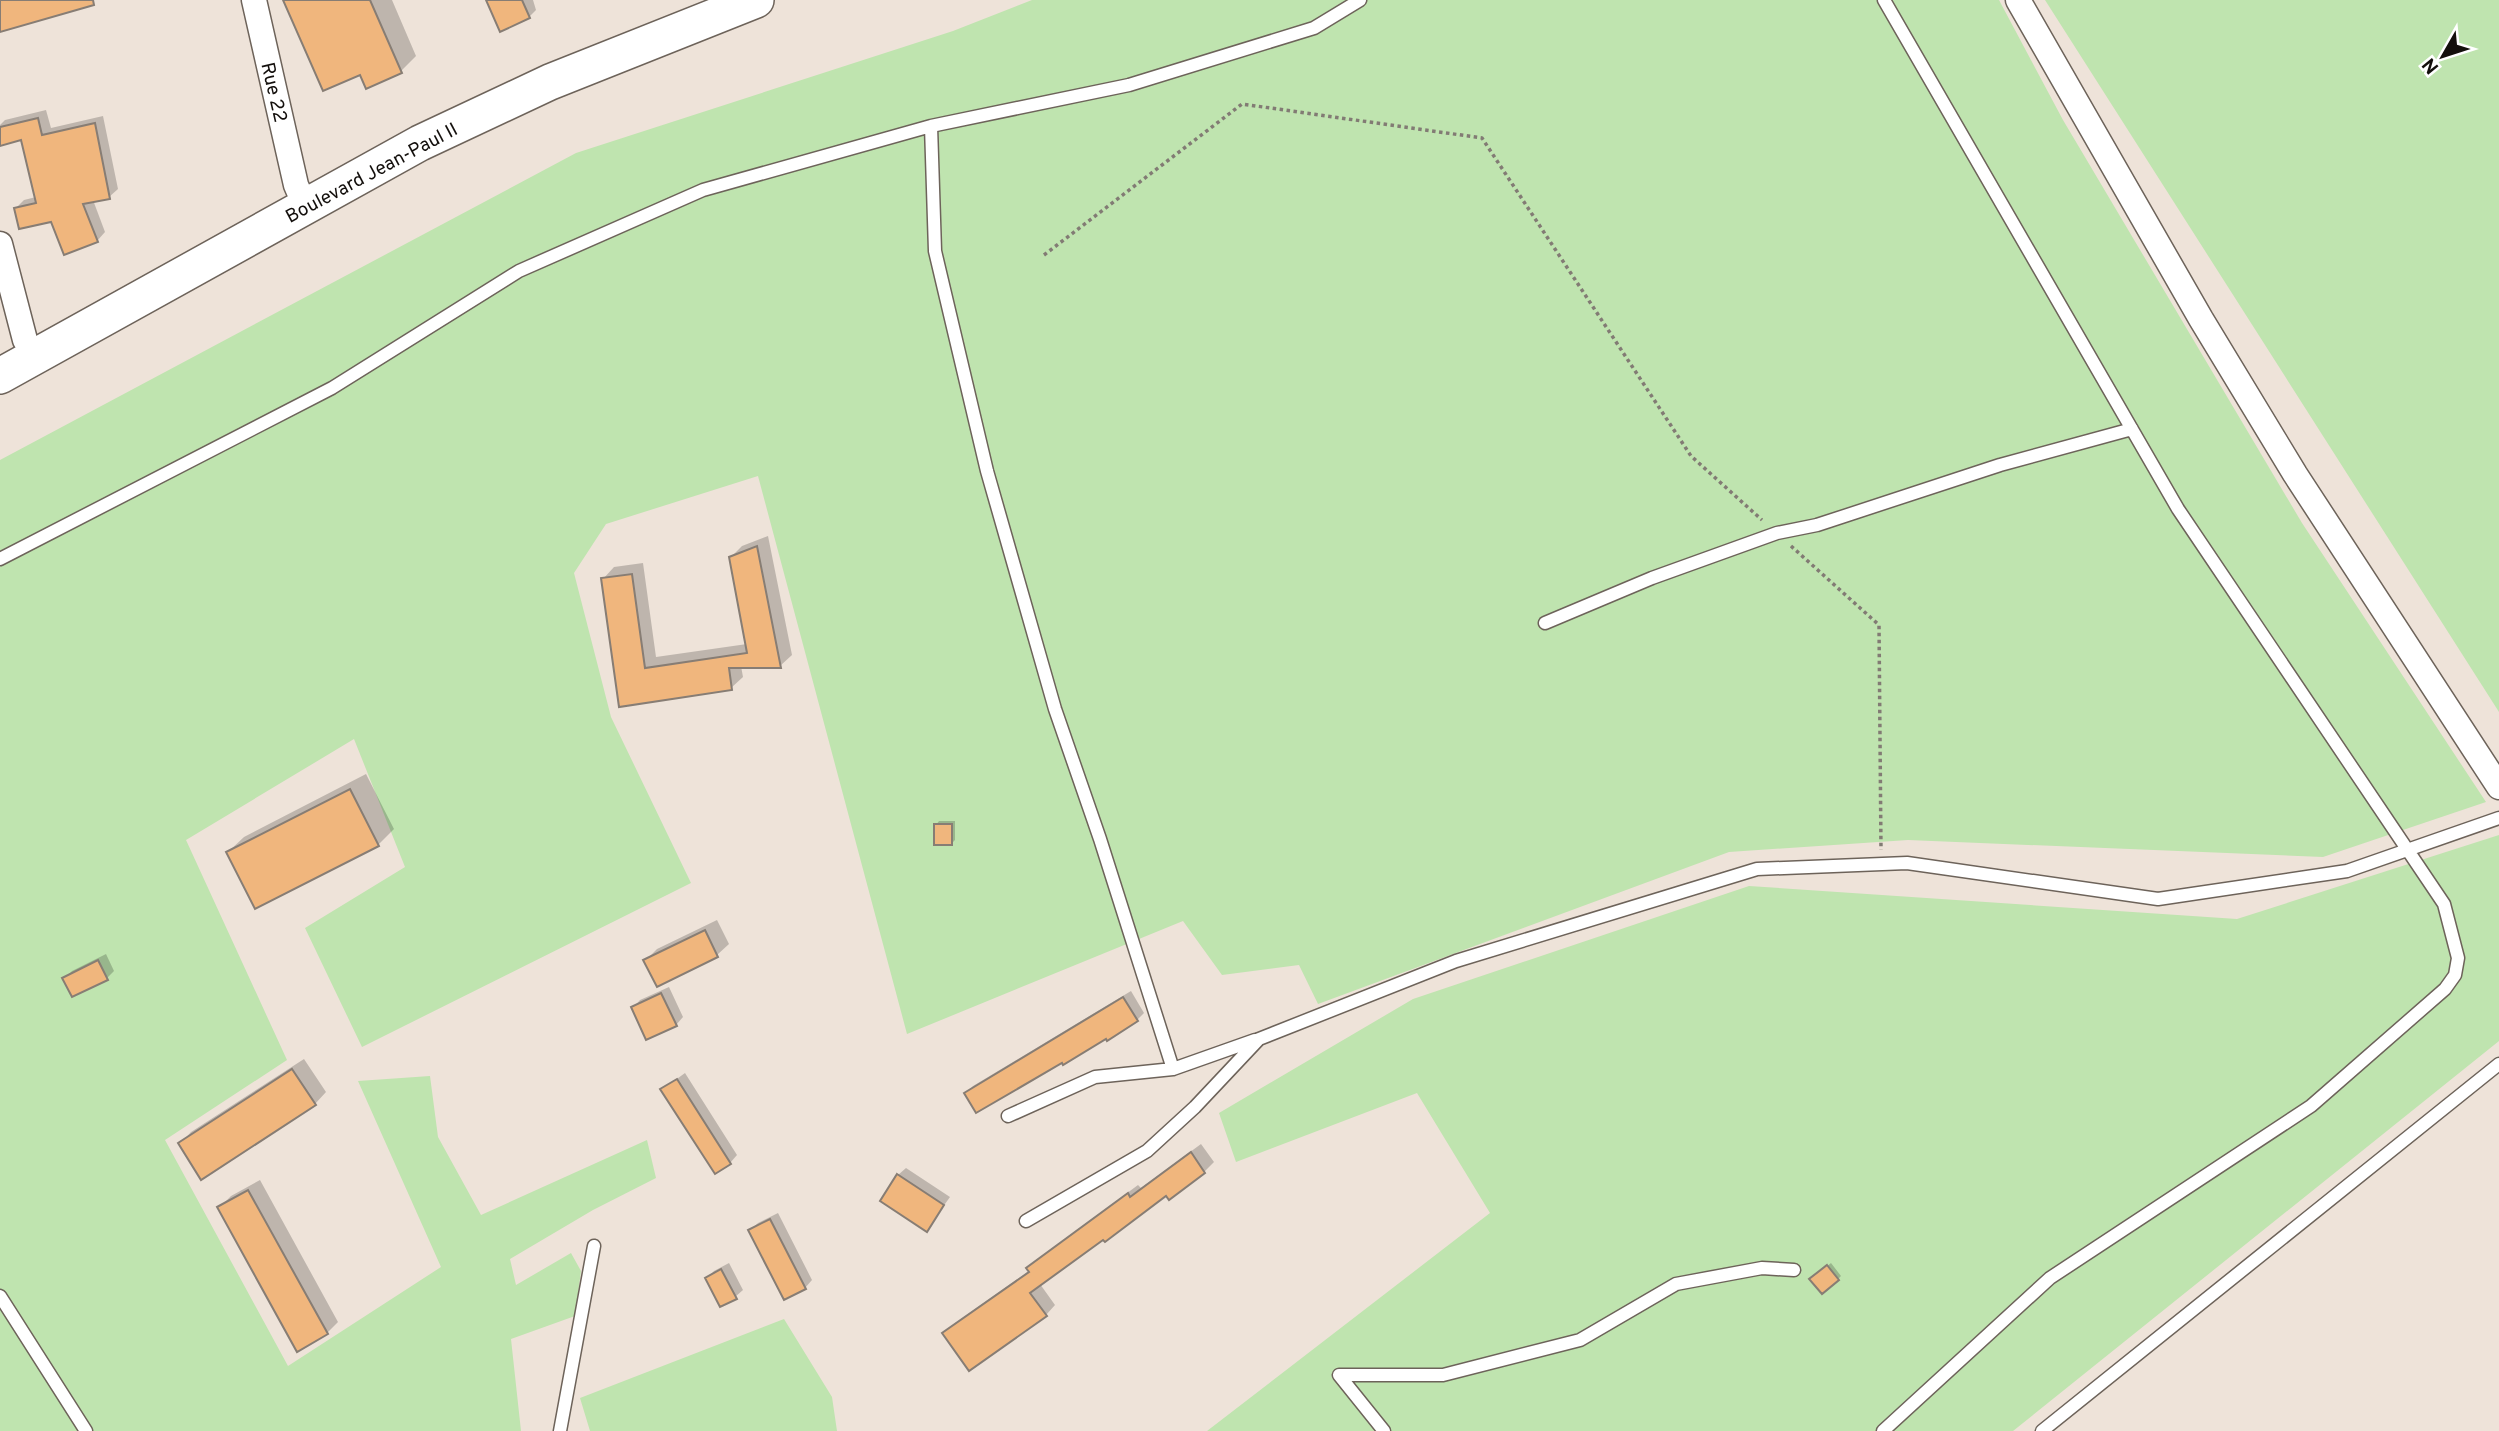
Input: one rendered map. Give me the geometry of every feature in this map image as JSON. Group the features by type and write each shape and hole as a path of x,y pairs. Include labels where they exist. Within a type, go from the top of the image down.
{"main road":[{"name":"Boulevard Jean-Paul II","path":"13,347 300,195 527,69 691,0"},
{"name":"Boulevard Jean-Paul II","path":"0,376 300,195 550,82 756,0"}],"street":[{"name":"Rue 22","path":"254,0 300,195"},
{"path":"2018,0 2295,474 2499,787"},
{"path":"0,244 13,347"}],"lane":[{"path":"0,559 332,388 519,271 703,190 930,126 1129,85 1314,28 1360,0"},
{"path":"1883,1431 2050,1278 2311,1106 2445,989 2455,975 2458,957 2444,904 2178,509 1884,0"},
{"path":"930,126 935,251 987,471 1055,709 1100,839 1173,1069"},
{"path":"1545,623 1652,579 1777,533 1817,525 2000,465 2132,429"},
{"path":"1008,1116 1096,1077 1173,1069 1259,1039 1457,961 1757,869 1908,863 2158,899 2347,871 2499,818"},
{"path":"1026,1220 1147,1152 1195,1107 1259,1039"},
{"path":"2042,1431 2499,1064"},
{"path":"560,1431 594,1246"},
{"path":"1384,1431 1339,1375 1443,1375 1580,1340 1676,1284 1762,1268 1794,1270"},
{"path":"0,1296 86,1431"}],"path":[{"path":"1044,255 1242,104 1482,138 1691,456 1878,625 1881,864"}],"green space":[{"path":"1032,0 1999,0 2063,120 2302,523 2486,802 2323,857 1908,840 1729,852 1318,1004 1299,965 1222,975 1183,921 907,1034 758,476 606,524 574,573 611,717 691,883 362,1047 305,928 405,867 354,739 186,840 287,1060 165,1140 288,1366 441,1267 358,1081 430,1076 438,1137 481,1215 647,1140 656,1178 593,1210 510,1259 516,1285 571,1253 581,1271 575,1316 511,1339 521,1431 0,1431 0,460 576,153 953,31"},
{"path":"2045,0 2499,0 2499,712"},
{"path":"2499,835 2499,1041 2013,1431 1207,1431 1490,1213 1417,1093 1236,1162 1219,1113 1413,999 1749,886 2237,919"},
{"path":"784,1319 832,1397 837,1431 590,1431 580,1398"}],"building":[{"path":"0,0 93,0 94,5 0,32"},
{"path":"283,0 370,0 402,73 366,89 360,75 323,91"},
{"path":"486,0 522,0 530,18 500,32"},
{"path":"38,118 42,135 95,123 110,199 83,204 98,242 64,255 51,222 19,229 14,208 36,203 21,140 0,146 0,127"},
{"path":"757,546 781,668 729,668 732,690 619,707 601,578 632,574 645,668 747,653 729,557"},
{"path":"350,789 379,846 255,909 226,852"},
{"path":"934,824 952,824 952,845 934,845"},
{"path":"705,930 718,957 657,987 643,960"},
{"path":"98,960 108,980 72,997 62,978"},
{"path":"661,993 677,1026 646,1040 631,1007"},
{"path":"1123,997 1138,1021 976,1113 964,1093"},
{"path":"292,1069 316,1105 201,1180 178,1143"},
{"path":"677,1079 731,1164 715,1174 660,1089"},
{"path":"1191,1152 1205,1173 1169,1200 1166,1196 1030,1293 1047,1316 969,1371 942,1333 1029,1272 1026,1268 1128,1193 1130,1197"},
{"path":"897,1174 944,1205 927,1232 880,1201"},
{"path":"248,1190 328,1334 297,1352 217,1207"},
{"path":"770,1219 806,1289 784,1300 748,1230"},
{"path":"1827,1265 1839,1280 1822,1294 1809,1279"},
{"path":"721,1269 737,1299 720,1307 705,1278"}]}
